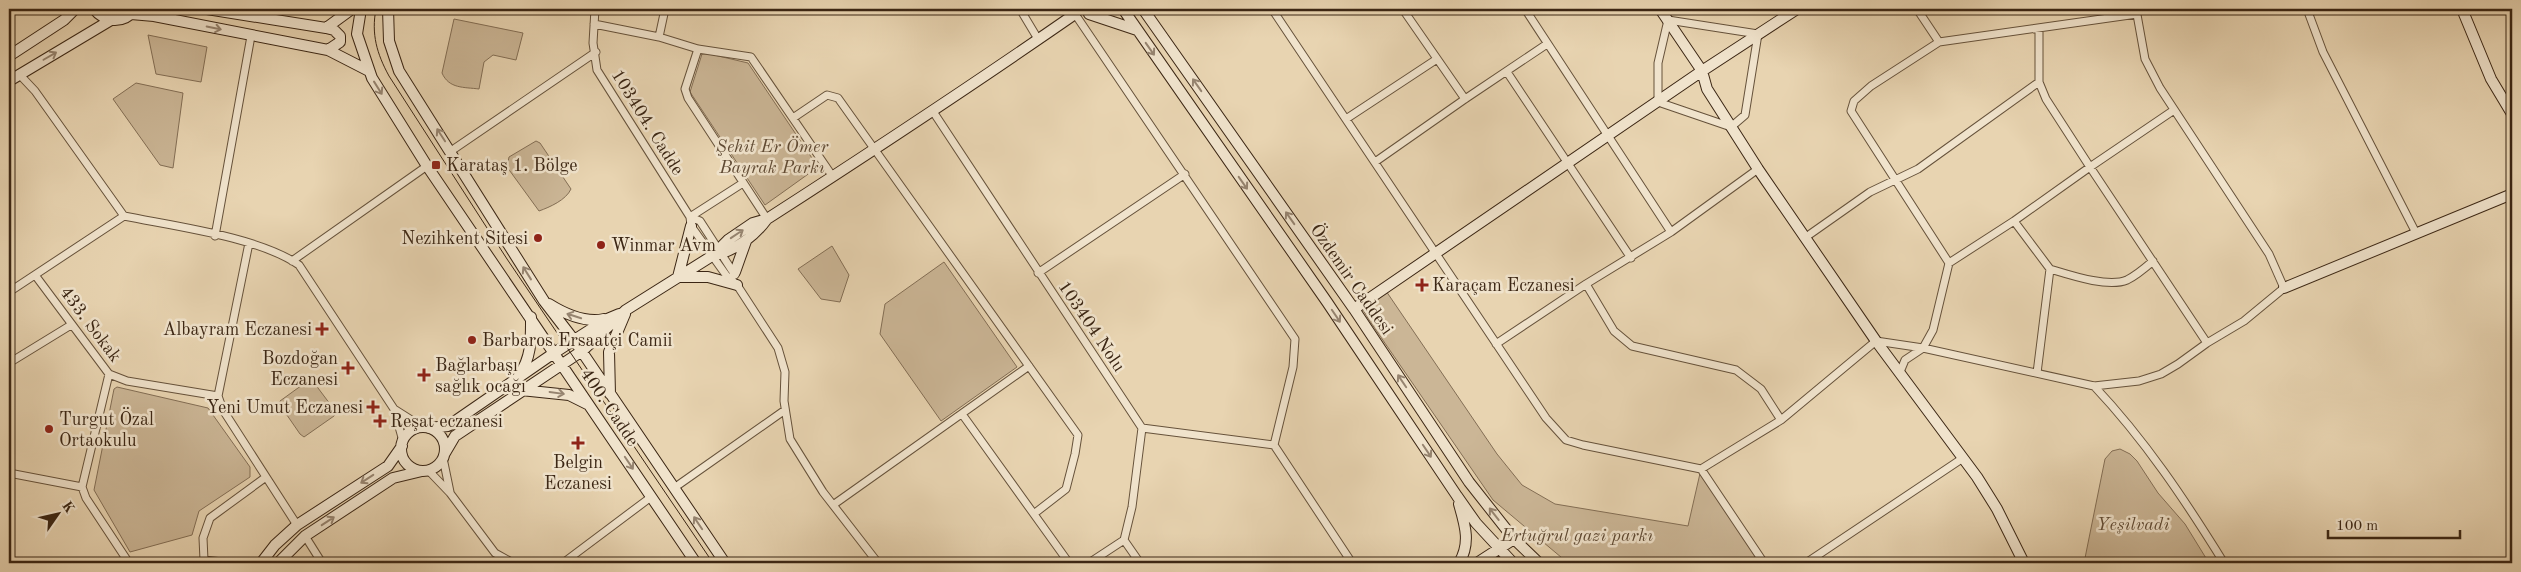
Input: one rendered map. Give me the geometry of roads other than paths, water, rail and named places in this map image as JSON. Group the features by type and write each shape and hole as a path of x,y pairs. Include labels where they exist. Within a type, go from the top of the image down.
{"main road":[{"path":"9,56 64,20 75,9"},
{"path":"94,9 98,14 111,20"},
{"path":"207,9 257,14 334,30 340,36 340,42 328,50"},
{"path":"326,28 352,9"},
{"name":"400. Cadde","path":"361,9 357,34 369,71 427,166 531,316 561,365 591,406 696,563"},
{"name":"400. Cadde","path":"388,9 389,41 400,71 544,301 582,351 725,563"},
{"name":"Özdemir Caddesi","path":"1123,9 1327,302 1457,496 1476,523 1511,563"},
{"name":"Özdemir Caddesi","path":"1143,9 1354,309 1469,482 1514,539 1539,563"},
{"path":"1154,9 1157,23 1165,41"},
{"path":"1660,9 1702,70 1707,89 1758,170 1876,341 1963,458 1997,509 2024,563"},
{"path":"1354,309 1702,70 1797,9"},
{"path":"2462,9 2491,79 2512,114"},
{"path":"544,301 577,317 594,321 626,310 717,253 754,223 767,219 874,150 1038,40 1077,11 1093,11 1136,30"},
{"path":"9,81 111,20 125,18 134,12 328,50 369,71"},
{"path":"2284,288 2512,194"},
{"path":"717,253 734,249 759,230 767,219"},
{"path":"678,277 691,221"},
{"path":"735,272 746,240"},
{"path":"678,277 708,277 737,285"},
{"path":"278,563 305,536 393,478 425,471 437,466 455,436 521,390 582,351 626,310"},
{"path":"610,395 609,352 626,310"},
{"path":"516,380 525,367 530,353 531,316"},
{"path":"261,563 275,545 298,524 388,466 410,432 448,426 607,318"},
{"path":"521,390 569,395 591,406"},
{"path":"427,428 442,438 444,455"},
{"path":"403,443 405,461 412,468 425,471"},
{"path":"1457,496 1467,535 1466,547 1459,563"},
{"path":"1477,563 1514,539"},
{"path":"1511,563 1525,551"}],"street":[{"name":"103404. Cadde","path":"595,9 593,43 596,52 597,70 691,221 735,272 737,285"},
{"path":"659,37 665,9"},
{"path":"1020,9 1038,40"},
{"path":"1272,9 1546,418 1566,440 1583,445 1701,469 1781,420 1876,341 1923,348 2037,373 2074,379 2094,386 2139,380 2161,374 2244,321 2284,288 2270,254 2174,110 2145,59 2137,11 2087,23 1939,42 1870,86 1854,101 1851,111 1858,125 1949,263"},
{"path":"1404,9 1465,99"},
{"path":"1524,9 1609,135 1671,232"},
{"path":"1916,9 1939,42"},
{"path":"2306,9 2323,52 2416,233"},
{"path":"1077,11 1296,338 1293,367 1274,445 1352,563"},
{"path":"1668,20 1758,34 1745,115 1732,127 1658,102 1658,63 1668,20"},
{"path":"594,24 659,37 698,50 750,57 833,177"},
{"path":"2039,28 2039,82 2046,98 2207,343"},
{"path":"216,236 252,36"},
{"path":"1376,162 1547,44"},
{"path":"698,50 685,89 688,98 767,219"},
{"path":"451,151 596,52"},
{"path":"1346,119 1437,59"},
{"path":"1507,72 1631,258"},
{"path":"19,74 40,99 124,216 249,244 284,255 299,266 394,409 403,443"},
{"path":"1806,237 1870,192 1918,169 2039,82"},
{"path":"793,118 827,95 838,98 1078,434 1066,489 1035,513"},
{"name":"103404 Nolu","path":"932,110 1142,428"},
{"path":"1900,372 1909,355 1923,348 1933,330 1949,263 2014,221 2174,110"},
{"path":"292,261 427,166"},
{"path":"1496,344 1586,284 1671,232 1758,170"},
{"path":"1038,273 1185,174"},
{"path":"691,221 743,182"},
{"path":"9,292 124,216"},
{"path":"2014,221 2050,269 2096,280 2126,281 2153,261"},
{"path":"249,244 218,396 223,410 298,524"},
{"name":"103404. Cadde","path":"717,253 726,275 737,285"},
{"path":"2037,373 2050,269"},
{"name":"433. Sokak","path":"35,274 109,374 127,381 218,396"},
{"path":"1586,284 1614,331 1632,346 1736,370 1761,389 1781,420"},
{"path":"737,285 778,348 785,372 785,410 790,439 833,505 878,563"},
{"path":"9,363 71,325"},
{"path":"833,505 1029,366"},
{"path":"109,374 82,487 86,498 129,563"},
{"path":"2094,386 2124,418 2168,475 2224,563"},
{"path":"394,409 427,428"},
{"path":"674,488 785,410"},
{"path":"962,414 1035,513 1069,563"},
{"path":"1089,563 1124,540 1132,507 1142,428 1274,445"},
{"path":"444,455 450,493"},
{"path":"1806,563 1963,458"},
{"path":"1701,469 1764,563"},
{"path":"425,471 450,493 495,553 502,559 512,563"},
{"path":"9,473 82,487"},
{"path":"232,563 204,560 203,538 210,518 266,477"},
{"path":"562,563 651,497"},
{"path":"305,536 322,563"},
{"path":"1124,540 1140,563"}],"tram line":[{"path":"376,9 374,27 376,44 389,76 507,259 713,563"}],"place":[{"name":"Karataş 1. Bölge","path":"436,165"},
{"name":"Nezihkent Sitesi","path":"538,238"},
{"name":"Winmar Avm","path":"601,245"},
{"name":"Karaçam Eczanesi","path":"1422,285"},
{"name":"Albayram Eczanesi","path":"322,329"},
{"name":"Barbaros Ersaatçi Camii","path":"472,340"},
{"name":"Bozdoğan Eczanesi","path":"348,368"},
{"name":"Bağlarbaşı sağlık ocağı","path":"424,375"},
{"name":"Yeni Umut Eczanesi","path":"373,407"},
{"name":"Reşat eczanesi","path":"380,421"},
{"name":"Turgut Özal Ortaokulu","path":"49,429"},
{"name":"Belgin Eczanesi","path":"578,443"}],"park label":[{"name":"Şehit Er Ömer Bayrak Parkı","path":"772,156"},
{"name":"Yeşilvadi","path":"2133,524"},
{"name":"Ertuğrul gazi parkı","path":"1577,535"}]}
